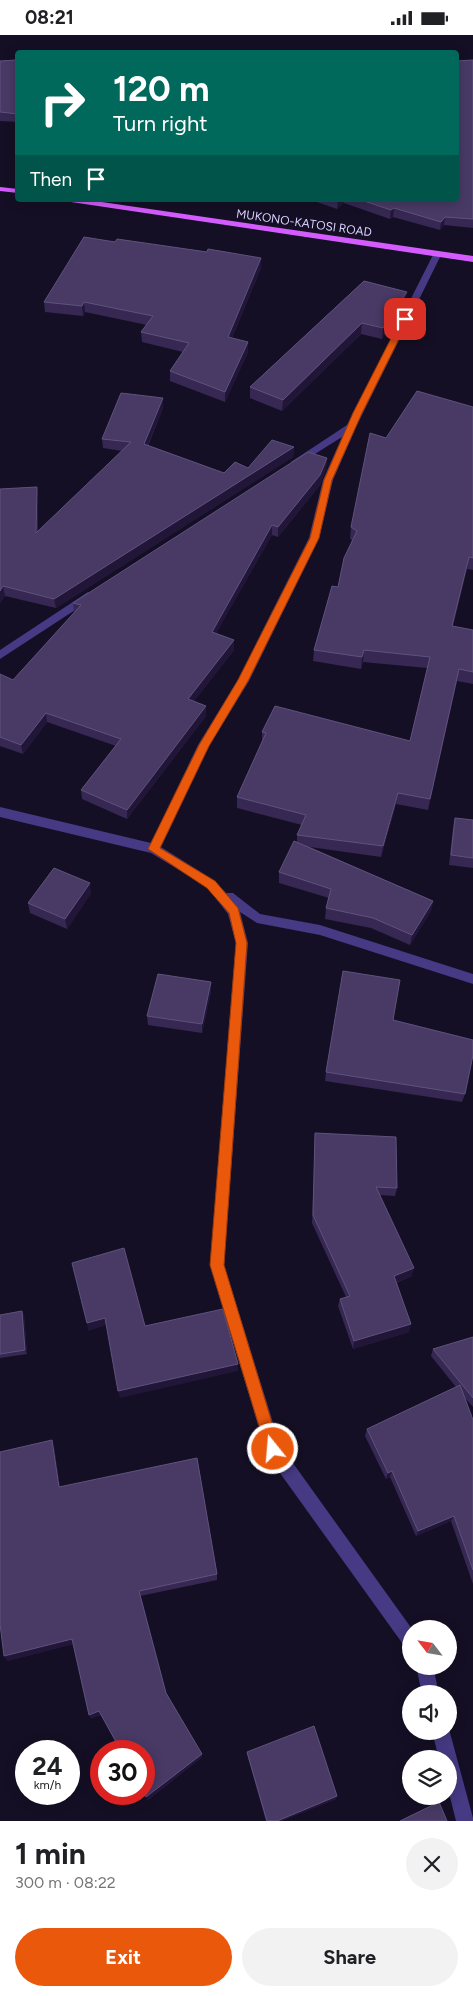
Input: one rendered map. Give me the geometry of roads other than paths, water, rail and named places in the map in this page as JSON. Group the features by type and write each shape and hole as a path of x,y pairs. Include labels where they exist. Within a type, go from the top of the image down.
{"main road":[{"path":"0,189 15,191"},
{"name":"MUKONO-KATOSI ROAD","path":"85,202 473,259"}],"street":[{"path":"154,849 191,770 243,681 314,538 328,480 351,427 437,255"},
{"path":"285,469 351,427"},
{"path":"0,655 97,590"},
{"path":"0,812 154,849 211,884 257,918 320,930 473,979"},
{"path":"211,884 234,912 242,943 217,1265 273,1449 402,1628"},
{"path":"457,1790 465,1821"}]}
